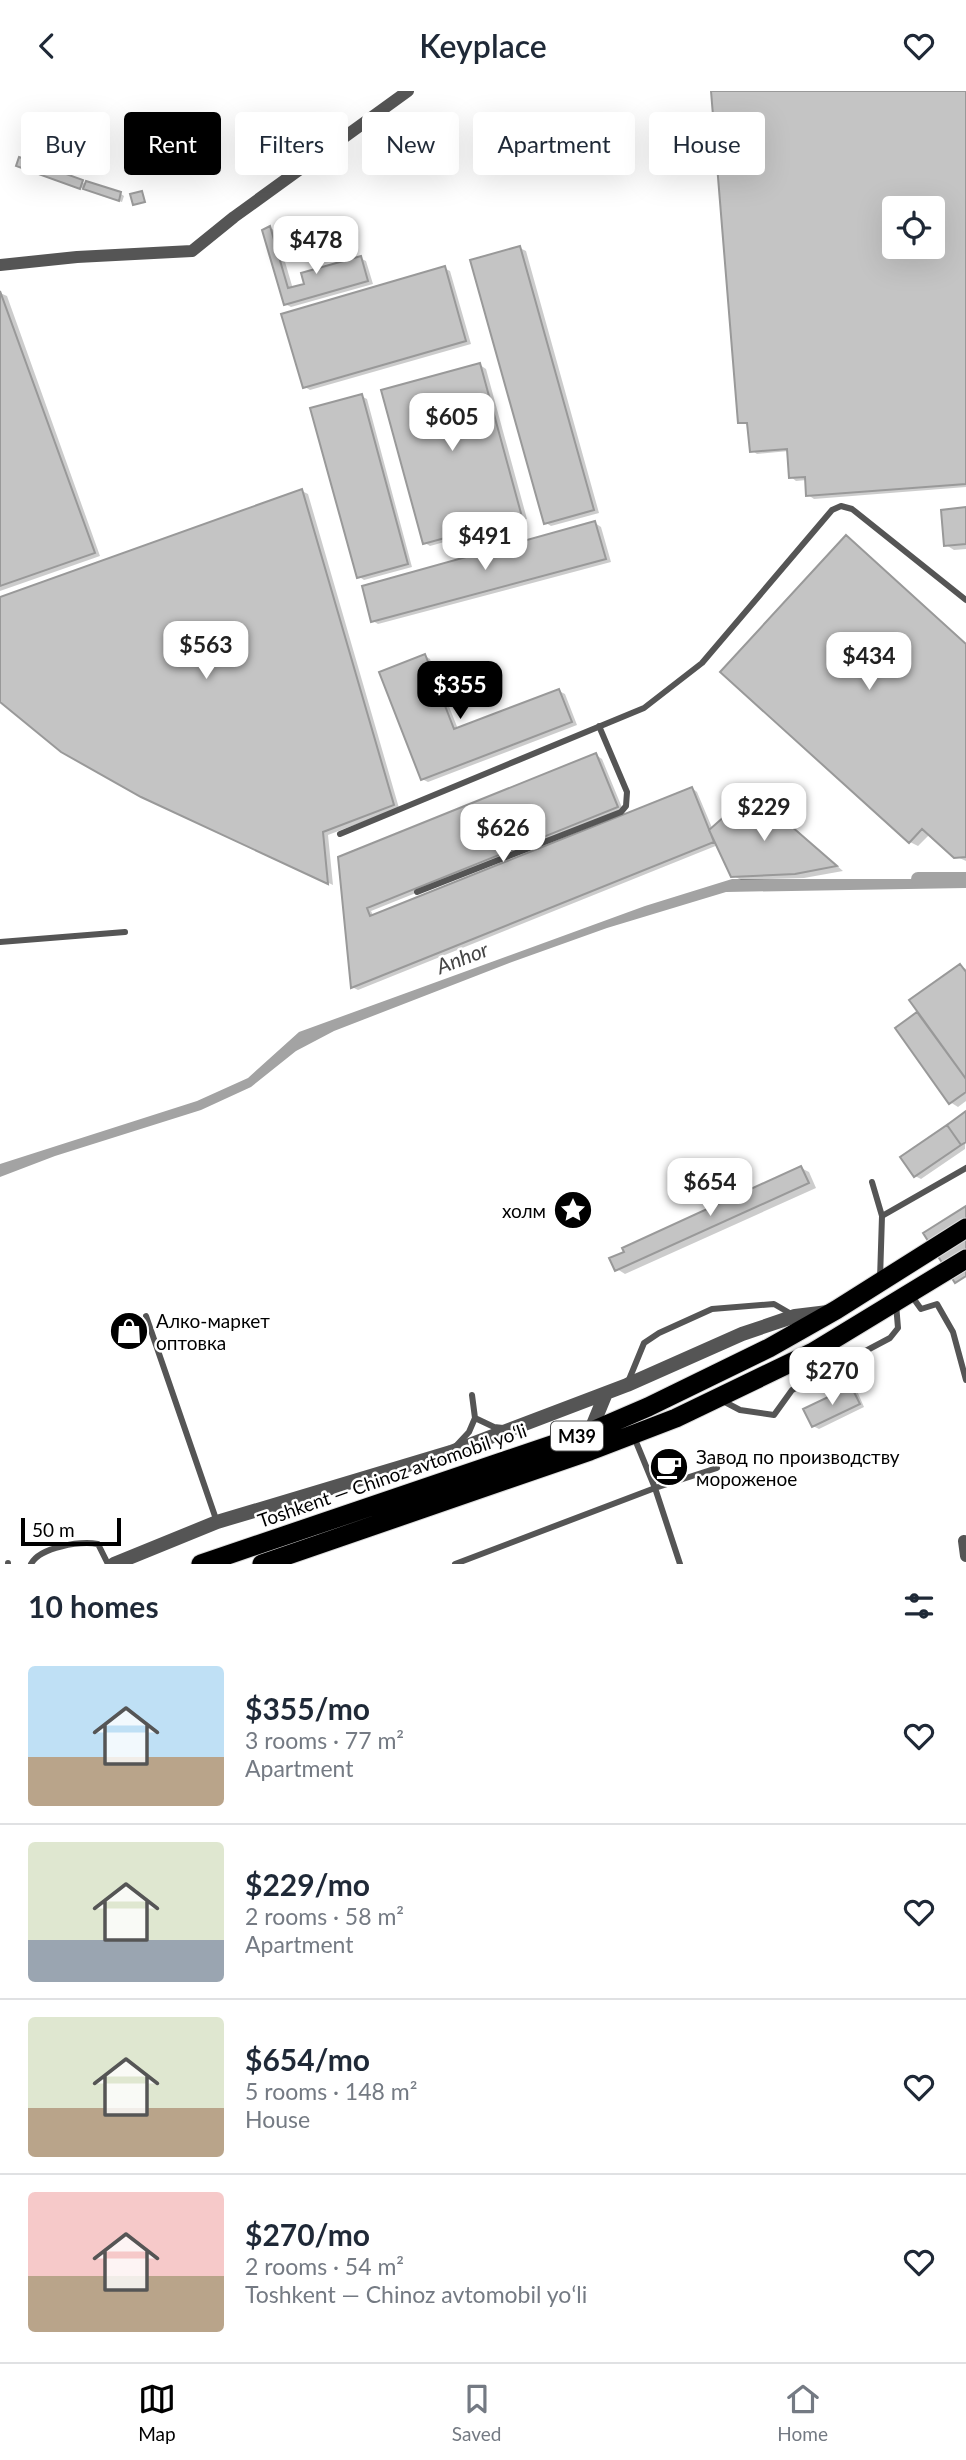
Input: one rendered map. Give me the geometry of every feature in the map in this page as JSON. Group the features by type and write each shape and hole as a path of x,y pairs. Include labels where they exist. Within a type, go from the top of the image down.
{"highway":[{"name":"Toshkent — Chinoz avtomobil yoʻli","path":"201,1564 590,1432 704,1381 769,1348 836,1310 966,1228"},
{"name":"M39","path":"262,1564 634,1436 719,1399 813,1352 966,1259"}],"street":[{"path":"0,265 77,257 192,251 234,217 408,91"},
{"name":"M39","path":"114,1564 217,1522 451,1452 627,1385 742,1334 795,1316 836,1310"},
{"path":"590,1432 606,1393"},
{"path":"965,1540 966,1556"}],"lane":[{"path":"340,834 643,708 702,663 832,510 841,506 852,509 966,600"},
{"path":"417,892 621,812 626,806 627,792 599,726"},
{"path":"0,942 125,932"},
{"path":"882,1216 966,1168"},
{"path":"872,1182 882,1216 880,1283"},
{"path":"719,1399 740,1409 774,1415 792,1391 890,1338 898,1328 902,1298 921,1309 937,1304 953,1332 966,1380"},
{"path":"627,1385 644,1343 659,1333 712,1309 774,1304 795,1316"},
{"path":"146,1316 217,1522"},
{"path":"451,1452 469,1432 475,1418 472,1395"},
{"path":"475,1418 494,1427 509,1429"},
{"path":"634,1436 655,1488 680,1564"},
{"path":"455,1564 655,1488 717,1468"},
{"path":"31,1564 33,1559 54,1548 88,1542 98,1543 108,1564"}],"shaded area":[{"path":"732,879 966,879 966,888 726,892 607,928 334,1031 296,1051 251,1087 201,1110 55,1156 0,1177 0,1164 197,1101 248,1078 299,1032 645,906"}],"building":[{"path":"711,91 966,91 966,484 806,496 805,477 789,478 787,449 750,452 747,423 738,423 718,175 765,175 765,112 713,112"},
{"path":"19,157 21,158 21,168 16,166"},
{"path":"41,175 69,175 83,180 80,189"},
{"path":"86,181 121,192 119,201 83,189"},
{"path":"142,191 145,202 133,205 130,194"},
{"path":"270,226 288,288 304,284 301,273 361,256 368,281 284,305 262,230"},
{"path":"520,246 594,510 544,524 470,260"},
{"path":"445,266 466,341 303,388 281,314"},
{"path":"0,291 95,553 0,586"},
{"path":"480,363 522,517 423,544 381,390"},
{"path":"362,394 408,564 357,578 310,408"},
{"path":"302,489 394,805 323,832 328,884 141,797 61,752 0,702 0,597"},
{"path":"966,507 966,544 944,546 941,510"},
{"path":"595,521 606,559 371,622 362,586"},
{"path":"846,535 966,644 966,857 954,858 922,829 909,843 720,672"},
{"path":"425,654 454,729 559,689 572,722 421,780 379,672"},
{"path":"596,753 618,807 367,908 370,916 692,787 714,842 351,988 338,857"},
{"path":"752,792 837,866 795,874 731,877 709,830"},
{"path":"960,964 966,972 966,1079 909,1000"},
{"path":"917,1012 966,1079 966,1092 949,1104 895,1028"},
{"path":"966,1111 966,1142 961,1145 947,1125"},
{"path":"947,1125 961,1145 914,1177 900,1157"},
{"path":"801,1166 809,1183 615,1271 609,1258 624,1252 622,1248"},
{"path":"966,1206 966,1276 955,1283 923,1233"},
{"path":"851,1386 860,1404 812,1427 803,1409"}],"waterway":[{"name":"Anhor","path":"918,879 966,879"}],"place":[{"name":"холм","path":"573,1210"},
{"name":"Алко-маркет оптовка","path":"129,1331"},
{"name":"Завод по производству мороженое","path":"669,1467"}]}
